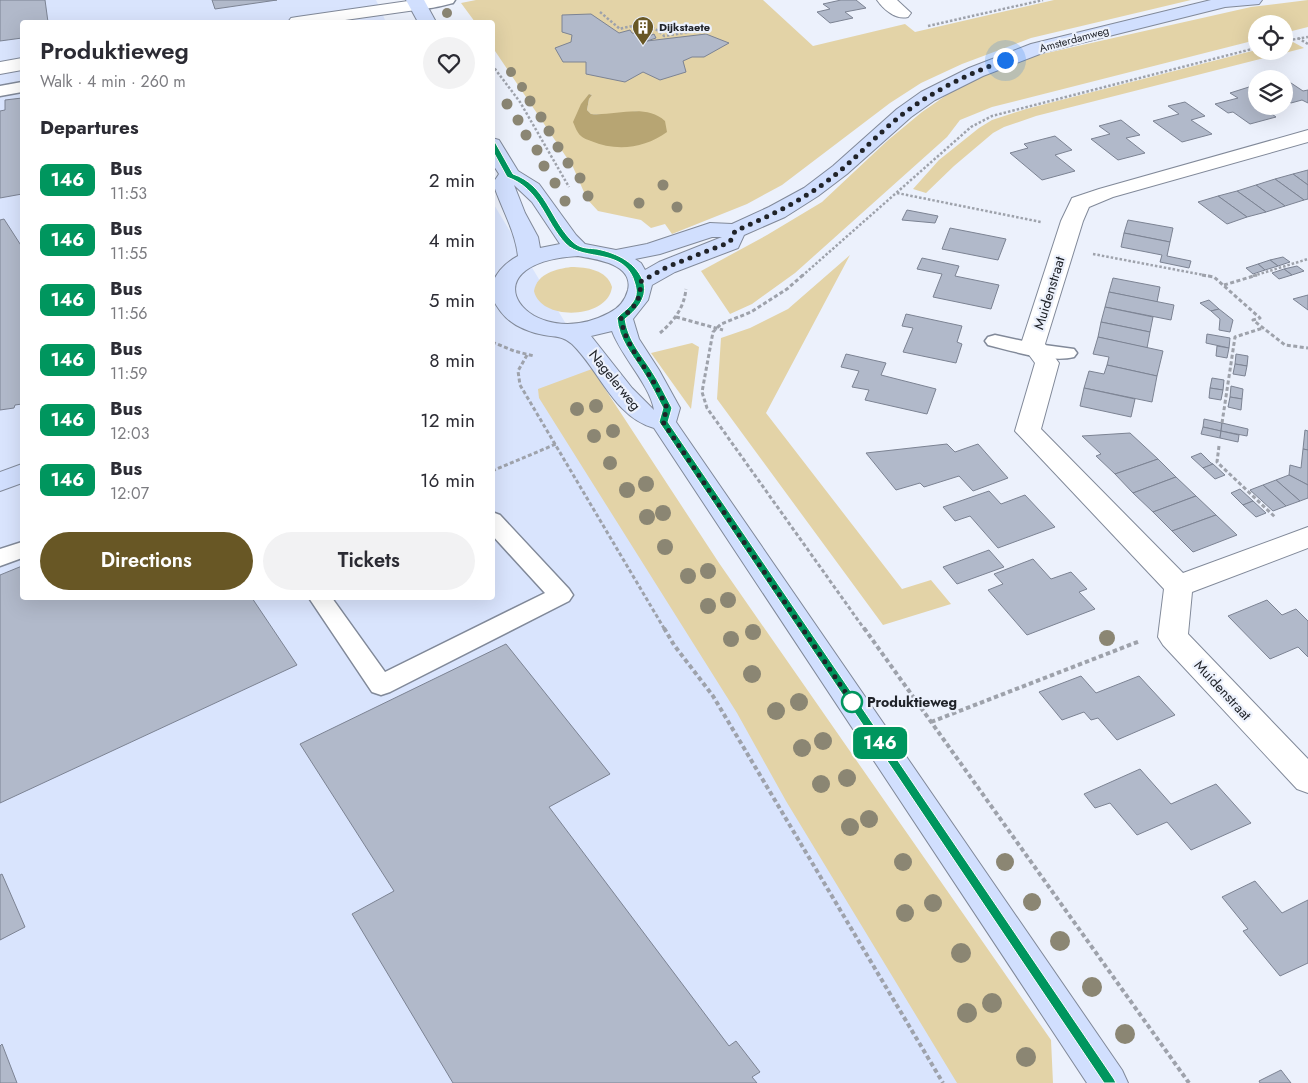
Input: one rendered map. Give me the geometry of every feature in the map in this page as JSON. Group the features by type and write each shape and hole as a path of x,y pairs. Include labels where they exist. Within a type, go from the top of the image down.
{"main road":[{"name":"Amsterdamweg","path":"615,257 652,249 710,230 735,231 777,212 818,187 928,96 976,72 1057,43 1226,1 1253,0"},
{"path":"416,2 426,20"},
{"path":"495,149 510,175 524,180 546,207 561,232 578,249"},
{"path":"510,175 503,183 514,213 527,237 530,259"},
{"name":"Amsterdamweg","path":"640,282 667,267 730,242 735,231"},
{"path":"578,249 615,257 632,268 640,282 641,291 638,301 631,310 621,318 598,328 571,331 544,328 522,320 498,294 510,273 530,259 553,252 578,249"},
{"name":"Nagelerweg","path":"571,331 593,352 613,380 643,414 663,422 667,408 647,371 628,344 622,330 621,318"},
{"path":"495,324 522,320"},
{"path":"663,422 1109,1083"},
{"path":"0,482 20,474"}],"street":[{"path":"886,0 902,13"},
{"path":"309,20 416,2"},
{"path":"0,68 20,64"},
{"name":"Muidenstraat","path":"1305,140 1106,193 1080,203 1072,221 1034,344 1047,363 1028,431 1178,586 1173,637 1308,780"},
{"path":"1178,586 1308,536"}],"lane":[{"path":"416,2 448,0"},
{"path":"0,91 20,87"},
{"path":"996,341 1038,350 1067,352"},
{"path":"321,600 381,686 472,638 561,595 495,523"},
{"path":"0,558 20,551"}],"path":[{"path":"925,27 1043,0"},
{"path":"600,12 624,32"},
{"path":"620,29 631,26 646,26 658,30 664,36 709,29"},
{"path":"1293,39 1308,37"},
{"path":"1298,38 1308,44"},
{"path":"1189,1083 707,408 702,392 711,337 716,328 758,308 787,289 961,135 992,116 1248,50"},
{"path":"495,69 520,102 574,195"},
{"path":"897,193 1045,223"},
{"path":"902,199 905,196"},
{"path":"1090,253 1214,277 1260,318 1253,320 1285,345 1308,348"},
{"path":"1224,285 1308,260"},
{"path":"686,286 684,302 676,317 723,330"},
{"path":"1222,423 1235,337 1263,328"},
{"path":"527,355 519,368 518,380 674,645 713,696 943,1083"},
{"path":"495,471 556,444"},
{"path":"1219,446 1217,462 1270,512"},
{"path":"931,722 1148,638"}],"shaded area":[{"path":"0,0 376,0 385,20 20,20 20,600 495,600 495,206 1024,1083 0,1083"},
{"path":"476,0 763,0 813,46 905,24 915,32 1054,0 1191,0 1031,38 962,64 921,83 890,103 782,185 747,204 672,234 665,224 651,228 641,220 598,211 587,199 573,167 495,51 495,20 474,20 461,3","holes":["589,94 592,95 589,99 587,110 591,114 622,114 638,111 581,136"]},
{"path":"1308,0 1308,27 1293,31 1293,15 1248,15 1248,42 992,107 960,120 947,137 795,273 752,304 730,314 701,271 822,202 887,141 922,112 948,94 989,73 1029,57 1251,7"},
{"path":"1293,42 1304,48 1293,51"},
{"path":"1248,52 1248,60 1257,60 1036,116 1004,127 993,133 954,166 926,193 913,189 939,160 979,128 992,120 1026,109"},
{"path":"589,94 592,95 589,99 587,110 591,114 630,111 649,113 665,121 667,132 650,142 630,147 611,146 586,139 578,133 573,122 581,104"},
{"path":"850,255 766,413 902,589 931,580 951,604 883,625 717,399 721,338 750,328 788,309"},
{"path":"571,267 590,269 606,277 612,287 608,298 587,311 574,313 561,312 549,308 539,301 534,291 539,280 548,273"},
{"path":"692,343 699,347 691,409 651,353"},
{"path":"592,369 719,563 1051,1040 1053,1083 957,1083 786,801 737,713 539,398 538,389"}],"building":[{"path":"0,0 45,0 48,20 20,20 20,38 0,41"},
{"path":"212,0 277,0 215,9"},
{"path":"841,0 856,0 866,8 845,12 853,18 830,23 817,12 830,9 823,4"},
{"name":"Dijkstaete","path":"591,14 619,33 630,30 632,33 649,36 654,34 656,38 647,41 706,34 729,43 704,57 692,57 683,61 686,72 660,80 643,72 625,82 586,74 586,62 563,62 555,48 571,42 572,35 562,32 562,15"},
{"path":"1293,84 1303,91 1308,90 1308,103 1302,100 1293,102"},
{"path":"1248,87 1248,115 1273,115 1276,117 1250,124 1233,112 1228,113 1215,104 1238,98 1230,93"},
{"path":"20,98 20,194 0,198 0,111 5,110 5,100"},
{"path":"1185,102 1205,116 1191,120 1212,134 1182,142 1153,121 1179,114 1168,106"},
{"path":"1121,120 1140,135 1126,138 1145,153 1118,160 1091,139 1110,134 1099,126"},
{"path":"1055,136 1072,150 1055,155 1075,171 1042,180 1010,153 1028,148 1024,144"},
{"path":"1308,170 1308,185 1293,174"},
{"path":"1293,174 1308,185 1308,199 1304,200 1275,179"},
{"path":"1275,179 1304,200 1285,206 1256,185"},
{"path":"1256,185 1285,206 1266,212 1237,191"},
{"path":"1237,191 1266,212 1247,217 1218,196"},
{"path":"1218,196 1247,217 1227,224 1198,202"},
{"path":"907,210 938,216 935,223 902,220"},
{"path":"4,219 20,244 20,404 15,405 14,408 0,410 0,220"},
{"path":"1128,220 1173,228 1170,242 1124,233"},
{"path":"950,228 1006,239 998,260 942,249"},
{"path":"1124,233 1170,242 1167,256 1191,261 1189,268 1160,262 1162,255 1121,247"},
{"path":"1283,257 1290,262 1278,266 1270,260"},
{"path":"922,258 959,266 955,276 999,285 991,309 933,297 942,274 917,269"},
{"path":"1270,260 1278,266 1265,270 1258,264"},
{"path":"1258,264 1265,270 1253,274 1246,268"},
{"path":"1297,266 1304,271 1292,275 1284,269"},
{"path":"1284,269 1292,275 1279,279 1272,273"},
{"path":"1113,278 1160,287 1157,302 1109,292"},
{"path":"1109,292 1174,305 1171,320 1105,307"},
{"path":"1308,295 1308,310 1293,299"},
{"path":"1209,300 1219,309 1211,311 1200,303"},
{"path":"1105,307 1153,317 1150,332 1101,322"},
{"path":"1219,309 1233,320 1230,332 1219,330 1220,319 1211,311"},
{"path":"906,314 962,326 957,342 962,344 956,363 903,352 913,328 902,326"},
{"path":"1101,322 1150,332 1147,348 1098,337"},
{"path":"1207,334 1230,338 1229,348 1206,343"},
{"path":"1098,337 1163,351 1157,376 1107,365 1109,357 1093,354"},
{"path":"1217,346 1229,348 1227,358 1216,356"},
{"path":"846,354 886,363 881,375 936,389 927,414 865,400 869,390 852,387 859,371 841,367"},
{"path":"1236,354 1248,356 1247,366 1235,364"},
{"path":"1235,364 1247,366 1245,376 1233,374"},
{"path":"1107,365 1157,376 1152,402 1084,388 1089,371 1104,374"},
{"path":"1212,378 1224,380 1223,390 1210,388"},
{"path":"1231,386 1243,389 1242,399 1230,397"},
{"path":"1084,388 1135,399 1131,417 1080,406"},
{"path":"1210,388 1223,390 1221,400 1209,398"},
{"path":"1230,397 1242,399 1241,410 1228,407"},
{"path":"1204,419 1222,423 1221,431 1203,427"},
{"path":"1222,423 1248,429 1247,436 1221,431"},
{"path":"1203,427 1221,431 1220,438 1201,434"},
{"path":"1305,430 1308,431 1308,450 1303,449"},
{"path":"1221,431 1239,435 1238,442 1220,438"},
{"path":"1130,433 1158,459 1115,474 1096,456 1101,454 1082,436"},
{"path":"947,444 955,452 978,444 1008,478 973,491 959,476 924,487 920,483 896,490 866,453"},
{"path":"1303,449 1308,450 1308,485 1289,475 1290,465 1301,468"},
{"path":"1201,453 1213,464 1203,468 1191,457"},
{"path":"1158,459 1176,477 1133,493 1115,474"},
{"path":"1213,464 1225,475 1215,479 1203,468"},
{"path":"1289,475 1308,485 1308,498 1300,501 1276,480"},
{"path":"1176,477 1196,496 1153,512 1133,493"},
{"path":"1276,480 1300,501 1286,506 1263,485"},
{"path":"1263,485 1286,506 1273,511 1250,490"},
{"path":"1240,489 1253,501 1243,505 1231,493"},
{"path":"989,491 1001,504 1025,495 1055,527 998,548 970,516 955,521 943,507"},
{"path":"1196,496 1216,515 1172,531 1153,512"},
{"path":"1253,501 1266,513 1256,517 1243,505"},
{"path":"1216,515 1237,535 1193,552 1172,531"},
{"path":"989,550 1004,567 957,584 943,567"},
{"path":"1033,559 1051,579 1071,572 1087,589 1079,592 1095,609 1027,635 988,590 1003,584 994,574"},
{"path":"20,567 20,600 253,600 297,665 0,803 0,575"},
{"path":"1267,600 1282,615 1296,609 1308,621 1308,657 1298,647 1270,659 1228,616"},
{"path":"506,644 610,774 549,807 729,1046 736,1041 760,1072 752,1077 757,1083 453,1083 352,914 394,891 300,744"},
{"path":"1081,676 1096,693 1139,676 1175,715 1117,740 1098,718 1091,720 1084,712 1062,720 1039,692"},
{"path":"1140,769 1171,804 1216,784 1251,823 1191,850 1167,822 1137,835 1110,803 1095,808 1084,794"},
{"path":"2,874 25,927 0,940 0,875"},
{"path":"1255,881 1282,913 1308,900 1308,963 1280,976 1243,931 1248,929 1222,897"},
{"path":"2,1044 17,1083 0,1083 0,1046"},
{"path":"1281,1070 1291,1083 1260,1083 1259,1081"}],"bus line":[{"name":"146","path":"495,149 510,175 524,180 546,207 569,243 578,249 615,257 632,268 637,275 641,291 638,301 621,318 622,330 628,344 647,371 667,408 663,422 1109,1083"}],"place":[{"name":"Dijkstaete","path":"643,46"},
{"name":"Produktieweg","path":"852,702"}],"route":[{"path":"852,702 856,708 663,422 667,408 647,371 628,344 622,330 621,318 638,301 641,291 640,282 667,267 719,248 730,242 735,231 777,212 825,182 895,120 928,96 964,77 1005,60"}]}
